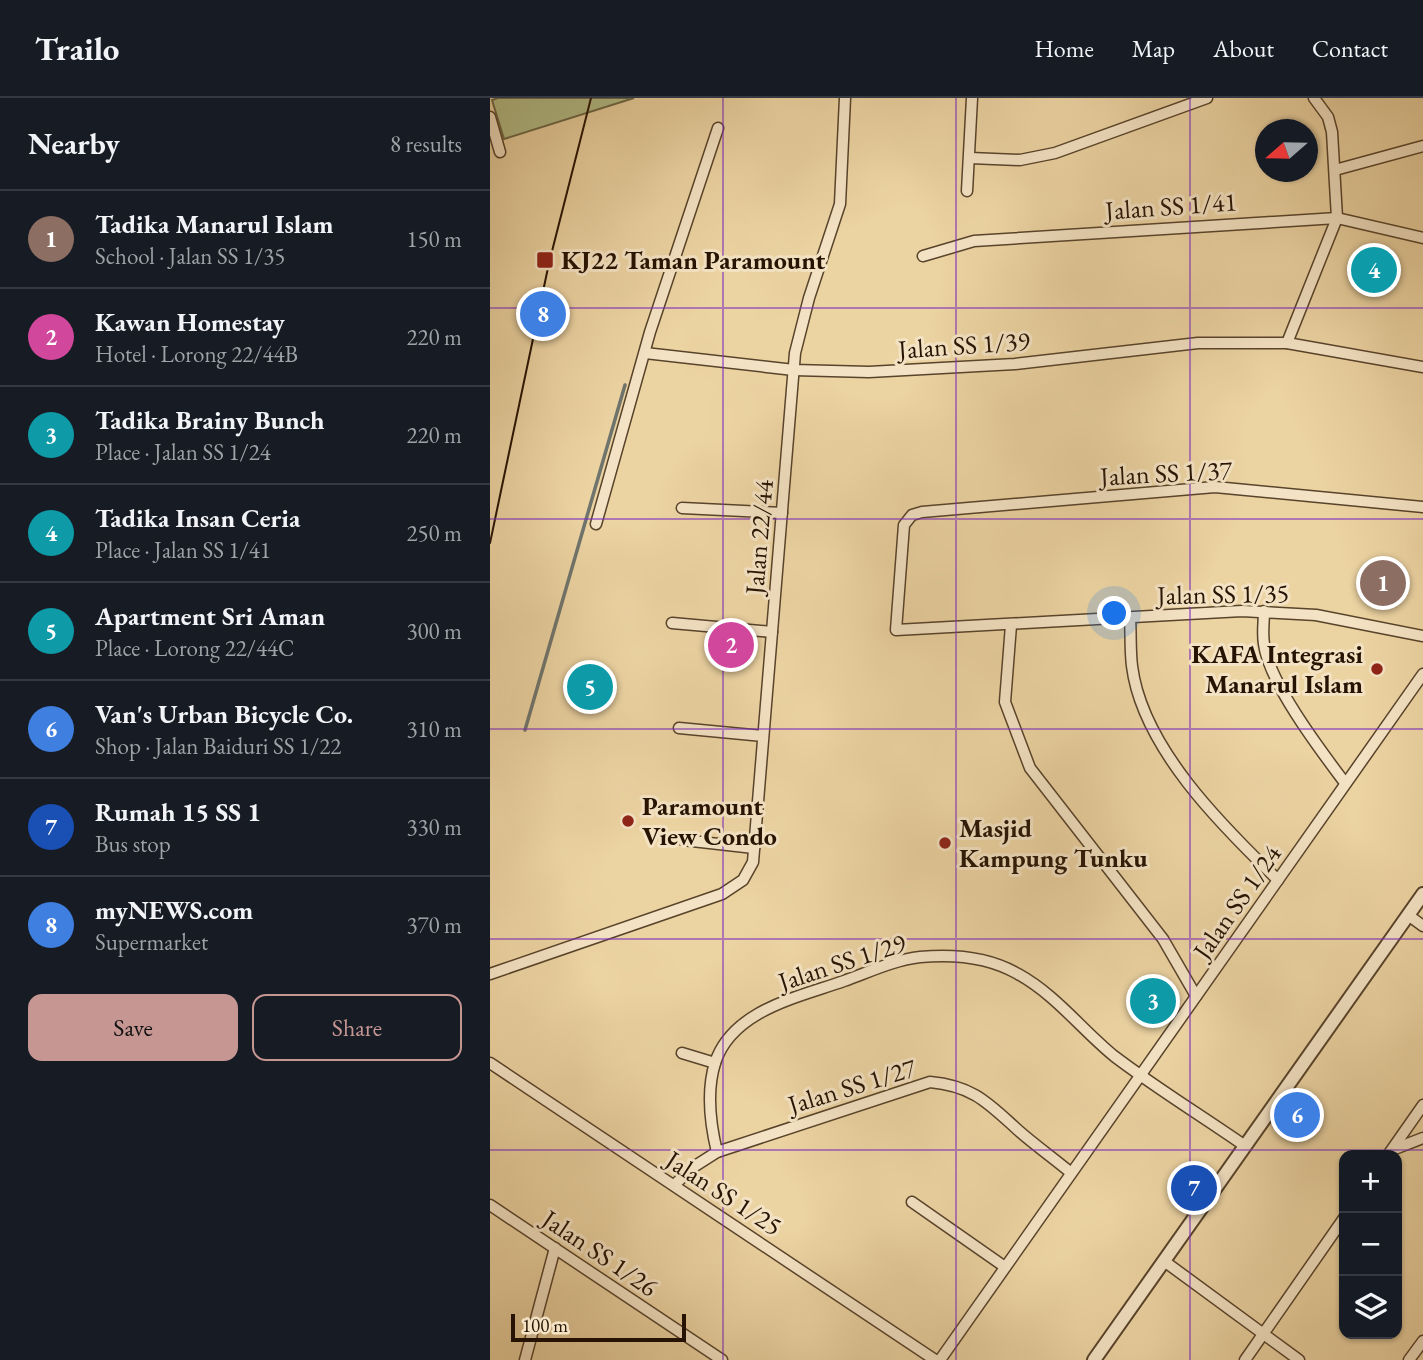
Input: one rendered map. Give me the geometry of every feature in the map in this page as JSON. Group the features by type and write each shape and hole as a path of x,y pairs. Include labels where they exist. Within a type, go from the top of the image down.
{"street":[{"name":"Jalan 22/44","path":"490,974 736,887 753,862 794,370 809,298 840,204 845,98"},
{"path":"967,191 972,98"},
{"path":"970,158 1020,160 1055,153 1207,98"},
{"path":"1287,343 1337,218 1335,170 1328,117 1314,98"},
{"path":"490,117 499,152"},
{"path":"596,524 645,353 718,128"},
{"path":"1335,170 1423,146"},
{"name":"Jalan SS 1/41","path":"923,256 974,241 1337,218 1423,238"},
{"name":"Jalan SS 1/39","path":"645,353 794,370 869,372 1015,364 1198,343 1287,343 1423,367"},
{"name":"Jalan SS 1/37","path":"896,629 904,525 912,515 1215,487 1423,507"},
{"path":"682,508 782,513"},
{"path":"1264,611 1264,645 1273,670 1322,753 1345,783"},
{"name":"Jalan SS 1/35","path":"896,629 1264,611 1316,615 1423,636"},
{"path":"1130,618 1132,666 1141,702 1158,738 1194,791 1278,880"},
{"path":"672,623 772,632"},
{"path":"1011,625 1005,702 1030,768 1163,939 1196,996"},
{"name":"Jalan SS 1/24","path":"937,1360 1070,1172 1142,1076 1423,674"},
{"path":"680,728 763,736"},
{"path":"683,840 754,848"},
{"path":"1094,1360 1423,894"},
{"path":"1408,915 1423,926"},
{"name":"Jalan SS 1/29","path":"715,1063 743,1025 781,1003 879,968 918,958 967,957 1017,973 1064,1007 1114,1055 1245,1146"},
{"path":"682,1053 715,1063 710,1112 717,1152"},
{"name":"Jalan SS 1/25","path":"490,1063 937,1360"},
{"name":"Jalan SS 1/27","path":"674,1185 695,1166 717,1152 930,1082 962,1089 995,1106 1018,1130 1070,1172"},
{"path":"1392,1150 1423,1105"},
{"path":"1397,1150 1423,1138"},
{"path":"912,1202 1005,1267"},
{"name":"Jalan SS 1/26","path":"490,1205 722,1360"},
{"path":"1245,1360 1339,1225"},
{"path":"525,1360 555,1248"},
{"path":"1164,1261 1299,1360"},
{"path":"1409,1360 1423,1341"}],"green space":[{"path":"634,98 504,139 492,100"}],"waterway":[{"path":"525,730 625,385"}],"tram line":[{"path":"490,543 549,263 591,98"}],"place":[{"name":"KJ22 Taman Paramount","path":"545,260"},
{"name":"Tadika Insan Ceria","path":"1374,270"},
{"name":"myNEWS.com","path":"543,314"},
{"name":"Tadika Manarul Islam","path":"1383,583"},
{"name":"Kawan Homestay","path":"731,645"},
{"name":"KAFA Integrasi Manarul Islam","path":"1377,669"},
{"name":"Apartment Sri Aman","path":"590,687"},
{"name":"Paramount View Condo","path":"628,821"},
{"name":"Masjid Kampung Tunku","path":"945,843"},
{"name":"Tadika Brainy Bunch","path":"1153,1001"},
{"name":"Van's Urban Bicycle Co.","path":"1297,1115"},
{"name":"Rumah 15 SS 1","path":"1194,1188"}]}
